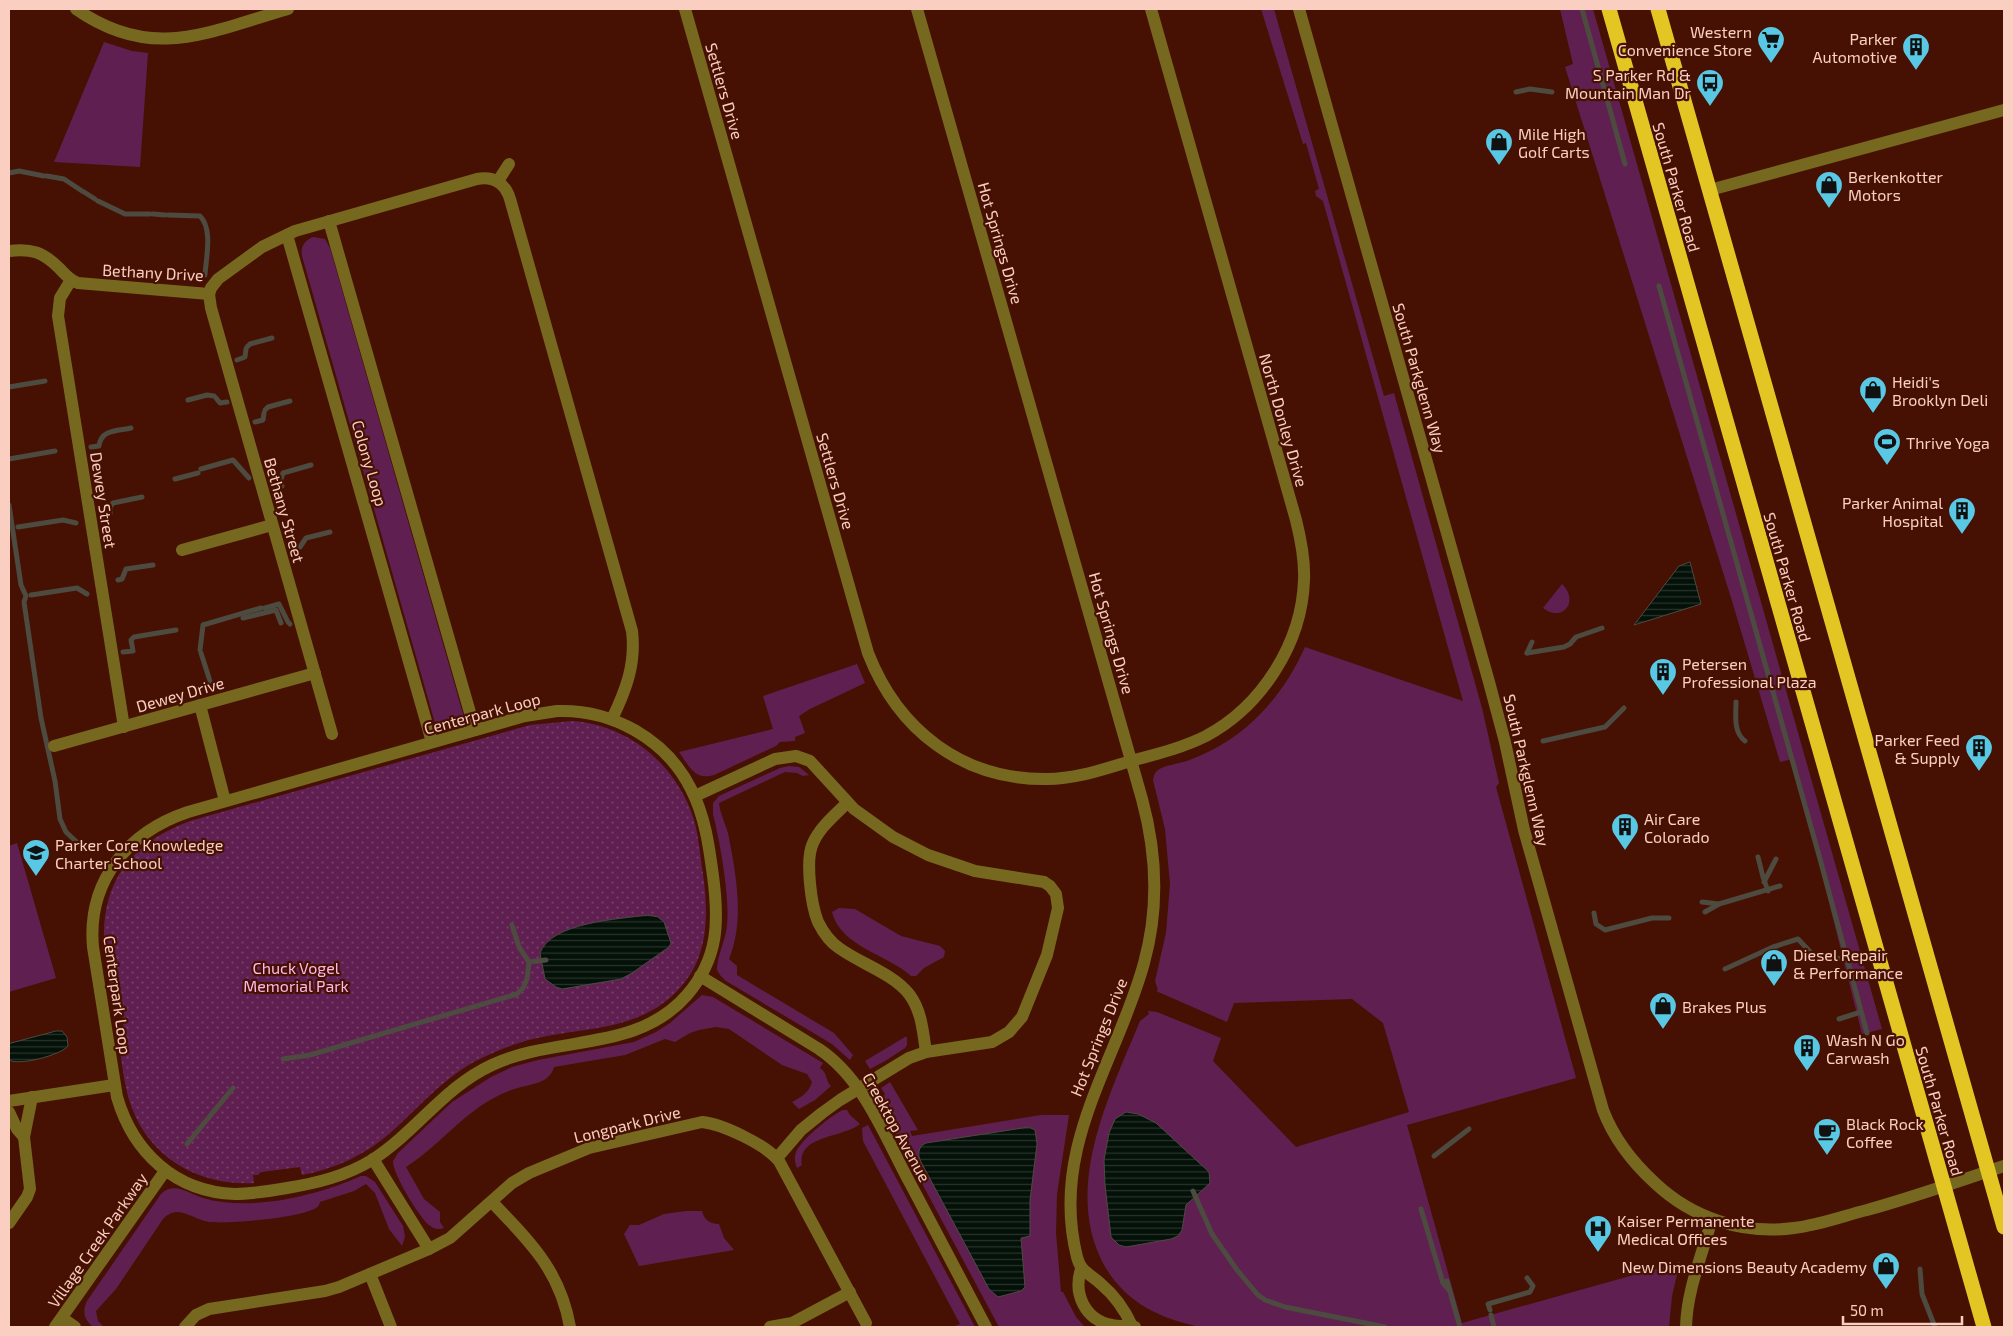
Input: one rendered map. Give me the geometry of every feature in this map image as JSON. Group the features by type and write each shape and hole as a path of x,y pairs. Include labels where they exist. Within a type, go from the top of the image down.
{"highway":[{"name":"South Parker Road","path":"1609,9 1984,1327"},
{"name":"South Parker Road","path":"1658,9 2004,1227"}],"street":[{"path":"76,9 115,31 139,37 164,40 195,35 288,9"},
{"name":"Settlers Drive","path":"685,9 868,653 882,685 907,719 923,735 958,759 989,772 1006,776 1047,779 1084,774 1132,761"},
{"name":"Hot Springs Drive","path":"918,9 1132,761 1151,839 1155,881 1153,918 1146,954 1137,986 1091,1097 1079,1140 1072,1185 1070,1214 1074,1242 1081,1269 1078,1278 1084,1308 1099,1322 1134,1327"},
{"name":"North Donley Drive","path":"1132,761 1175,749 1207,735 1230,720 1256,697 1276,668 1291,640 1300,610 1304,581 1303,551 1296,520 1151,9"},
{"name":"South Parkglenn Way","path":"1299,9 1489,682 1503,734 1527,842 1604,1110 1619,1143 1647,1176 1678,1202 1712,1219 1736,1226 1756,1228 1793,1228 1874,1208 2004,1166"},
{"path":"1710,190 2004,110"},
{"path":"498,181 509,164"},
{"path":"287,235 329,221 477,179 486,178 498,181 506,189 632,631 634,651 631,670 626,688 612,719"},
{"name":"Colony Loop","path":"329,221 475,730"},
{"name":"Colony Loop","path":"287,235 432,742"},
{"name":"Bethany Drive","path":"71,280 86,284 209,294 218,279 262,247 287,235"},
{"path":"9,251 26,249 35,251 57,266 71,280"},
{"name":"Dewey Street","path":"71,280 60,298 58,316 124,727"},
{"name":"Bethany Street","path":"209,294 211,308 332,734"},
{"path":"182,550 272,525"},
{"name":"Dewey Drive","path":"54,746 315,673"},
{"path":"200,705 225,801"},
{"name":"Centerpark Loop","path":"550,711 588,713 612,719 631,728 664,751 683,775 695,796 706,832 718,915 714,940 707,963 700,976 690,992 677,1005 659,1019 638,1030 612,1037 536,1050 507,1058 478,1072 448,1092 396,1142 374,1159 352,1170 316,1183 250,1194 229,1194 190,1184 165,1171 147,1154 133,1135 121,1111 114,1085 92,941 94,913 101,890 118,858 147,831 182,814 432,742 525,716 550,711"},
{"path":"695,796 775,759 792,756 803,758 812,763 847,802 888,834 928,855 982,873 1041,880 1050,886 1057,898 1058,914 1047,955 1023,1014 1016,1026 997,1040 926,1052 914,1056 859,1088 810,1122 777,1158"},
{"path":"847,802 820,831 810,851 809,874 817,919 828,938 837,946 896,982 909,994 919,1013 926,1052"},
{"name":"Creektop Avenue","path":"700,976 828,1055 843,1068 859,1088 986,1327"},
{"path":"9,1101 114,1085"},
{"path":"9,1223 30,1190 24,1137 32,1097"},
{"path":"9,1112 17,1129 24,1137"},
{"name":"Longpark Drive","path":"185,1327 196,1315 209,1309 325,1291 370,1274 429,1249 456,1234 512,1183 524,1175 584,1150 697,1123 708,1123 722,1128 755,1144 777,1158 866,1323"},
{"path":"374,1159 429,1249"},
{"name":"Village Creek Parkway","path":"59,1323 165,1171"},
{"path":"492,1202 540,1255 552,1272 566,1304 570,1327"},
{"path":"1686,1327 1691,1290 1712,1219"},
{"name":"Hot Springs Drive","path":"1081,1269 1101,1283 1126,1311 1134,1327"},
{"path":"370,1274 391,1327"},
{"path":"770,1327 792,1323 850,1292"},
{"path":"59,1323 75,1327"}],"green space":[{"path":"1261,9 1274,9 1384,396 1394,393 1482,708 1499,783 1496,787 1576,1078 1407,1125 1462,1323 1680,1262 1672,1296 1669,1327 1200,1327 1171,1319 1133,1299 1113,1278 1104,1265 1092,1235 1088,1205 1089,1173 1095,1142 1104,1110 1116,1079 1140,1021 1149,1014 1148,1011 1157,1012 1221,1038 1213,1061 1296,1147 1409,1112 1383,1023 1352,999 1234,1003 1227,1022 1156,991 1158,990 1155,981 1166,933 1170,884 1165,829 1153,780 1157,771 1206,753 1242,731 1279,693 1305,647 1463,701 1323,201 1316,196 1315,191 1319,189 1306,143 1303,144"},
{"path":"1560,9 1593,9 1882,1029 1862,1034 1793,759 1780,762 1732,601 1565,67 1573,64"},
{"path":"104,42 132,51 148,53 140,167 54,162"},
{"path":"313,237 325,239 330,248 465,721 437,730 302,256 304,244"},
{"path":"1562,584 1569,597 1569,603 1566,608 1562,612 1557,613 1543,608"},
{"path":"857,664 865,683 799,716 805,733 795,737 795,741 780,742 776,746 714,775 707,776 702,776 693,771 679,752 773,729 763,696"},
{"name":"Chuck Vogel Memorial Park","path":"572,721 593,724 613,730 648,751 676,782 694,820 705,891 706,923 704,939 693,969 672,996 656,1008 623,1022 527,1041 482,1058 456,1073 380,1142 359,1155 326,1169 302,1175 300,1167 261,1172 258,1175 253,1175 254,1183 234,1183 215,1180 180,1166 151,1142 140,1126 132,1108 125,1080 120,1051 127,1048 118,993 112,994 106,965 104,938 106,912 112,889 123,868 140,850 162,834 190,821 530,725"},
{"path":"789,766 799,767 809,775 803,776 797,773 785,772 719,803 728,833 736,881 737,929 729,959 737,966 737,975 834,1033 853,1055 850,1060 832,1044 726,981 717,970 728,913 724,870 713,814 713,803 719,796 780,768"},
{"path":"17,843 56,978 9,992 9,846"},
{"path":"839,908 855,909 901,936 940,946 945,951 944,957 924,968 916,976 911,976 845,934 837,924 832,912"},
{"path":"702,995 713,997 823,1063 820,1068 831,1086 815,1100 799,1109 792,1102 804,1094 811,1086 812,1082 807,1074 782,1065 729,1029 716,1027 690,1033 675,1042 665,1039 625,1055 554,1067 549,1076 541,1082 503,1093 473,1111 435,1145 406,1167 424,1199 440,1212 440,1222 444,1228 434,1228 425,1221 402,1185 393,1161 398,1153 452,1102 491,1077 512,1067 538,1060 634,1042 670,1023"},
{"path":"907,1037 907,1045 905,1048 870,1069 865,1061"},
{"path":"890,1082 918,1130 910,1131 912,1136 1041,1115 1069,1115 1057,1194 1056,1233 1061,1292 1063,1292 1076,1317 1085,1327 999,1327 881,1107 878,1100 883,1098 885,1094 881,1088"},
{"path":"843,1110 847,1110 860,1124 852,1129 823,1138 814,1143 802,1155 802,1165 797,1168 795,1156 799,1147 817,1128"},
{"path":"868,1125 975,1327 952,1327 960,1324 863,1141 862,1128"},
{"path":"361,1176 366,1176 375,1182 403,1226 405,1237 402,1246 389,1229 375,1193 366,1184 354,1191 320,1202 317,1207 308,1212 295,1215 247,1221 209,1222 185,1213 174,1212 163,1219 116,1289 96,1311 98,1321 104,1327 93,1327 86,1318 84,1312 87,1301 161,1194 166,1190 176,1188 203,1198 221,1202 262,1202 283,1200 324,1190"},
{"path":"702,1211 708,1220 719,1224 724,1238 734,1250 639,1266 624,1234 630,1225 639,1225 664,1214"}],"shaded area":[{"path":"1690,562 1701,604 1634,625 1679,566"},
{"path":"648,915 658,917 664,922 671,943 669,947 632,973 621,979 562,989 545,979 540,953 547,943 558,935 572,928 588,924"},
{"path":"62,1031 67,1037 68,1046 64,1049 49,1056 30,1061 9,1060 9,1044"},
{"path":"1126,1112 1138,1114 1156,1123 1209,1172 1210,1183 1186,1205 1182,1230 1178,1236 1126,1247 1119,1245 1111,1237 1104,1160 1109,1133 1115,1119"},
{"path":"1029,1127 1035,1130 1037,1144 1030,1200 1030,1236 1021,1238 1025,1287 1021,1291 998,1297 989,1289 921,1162 919,1151 926,1143"}],"waterway":[{"path":"1582,9 1625,164"},
{"path":"1516,92 1530,89 1552,92"},
{"path":"9,173 19,171 44,176"},
{"path":"47,176 64,179 82,191"},
{"path":"84,192 95,199"},
{"path":"98,201 125,214 150,214"},
{"path":"153,214 165,215"},
{"path":"168,215 200,216 204,222 208,236 205,275"},
{"path":"1659,286 1867,1033"},
{"path":"247,347 250,344 272,338"},
{"path":"237,360 245,357 246,349"},
{"path":"9,387 45,381"},
{"path":"188,400 207,395 214,396"},
{"path":"216,398 220,403 227,402"},
{"path":"265,410 268,407 290,401"},
{"path":"255,422 263,420 264,413"},
{"path":"91,447 99,446 103,436 111,432 131,428"},
{"path":"9,459 55,451"},
{"path":"201,469 233,460 249,478"},
{"path":"274,488 282,486 281,479 283,473 311,465"},
{"path":"175,479 198,473"},
{"path":"102,516 110,514 110,507 113,503 142,497"},
{"path":"9,505 21,585 26,596 24,602 41,718 55,781 60,819 66,832 82,847"},
{"path":"18,527 63,520 76,523"},
{"path":"292,552 300,547 306,538 330,532"},
{"path":"118,580 122,579 126,569 153,565"},
{"path":"31,595 77,588 87,594"},
{"path":"265,608 279,604 290,624"},
{"path":"200,650 203,625 261,608"},
{"path":"243,618 276,610 281,623"},
{"path":"1527,653 1564,647 1570,644 1576,637 1602,628"},
{"path":"123,652 133,651 131,640 134,637 176,630"},
{"path":"1527,653 1532,642"},
{"path":"201,653 209,678"},
{"path":"210,681 212,690"},
{"path":"1736,702 1737,728 1745,741"},
{"path":"1543,741 1605,727 1624,708"},
{"path":"1758,857 1768,891"},
{"path":"1764,882 1776,859"},
{"path":"1705,912 1719,904 1780,886"},
{"path":"1702,902 1719,904"},
{"path":"1594,913 1596,924 1605,930 1652,918 1669,918"},
{"path":"283,1059 310,1055 517,994 523,988 527,979 529,962 519,947 512,925"},
{"path":"1725,969 1773,947 1798,939 1815,957 1847,959"},
{"path":"529,962 546,960"},
{"path":"1839,1019 1861,1012"},
{"path":"187,1144 233,1088"},
{"path":"1434,1156 1469,1129"},
{"path":"1193,1191 1212,1234 1237,1270 1258,1295 1265,1300 1285,1307 1385,1327"},
{"path":"1421,1209 1443,1283 1449,1290"},
{"path":"1920,1269 1922,1294 1935,1327"},
{"path":"1490,1310 1488,1304 1530,1292 1533,1286 1527,1278"},
{"path":"1447,1281 1460,1327"},
{"path":"1491,1315 1494,1327"}],"place":[{"name":"Western Convenience Store","path":"1771,64"},
{"name":"Parker Automotive","path":"1916,71"},
{"name":"S Parker Rd & Mountain Man Dr","path":"1710,107"},
{"name":"Mile High Golf Carts","path":"1499,166"},
{"name":"Berkenkotter Motors","path":"1829,209"},
{"name":"Heidi's Brooklyn Deli","path":"1873,414"},
{"name":"Thrive Yoga","path":"1887,466"},
{"name":"Parker Animal Hospital","path":"1962,535"},
{"name":"Petersen Professional Plaza","path":"1663,696"},
{"name":"Parker Feed & Supply","path":"1979,772"},
{"name":"Air Care Colorado","path":"1625,851"},
{"name":"Parker Core Knowledge Charter School","path":"36,877"},
{"name":"Diesel Repair & Performance","path":"1774,987"},
{"name":"Brakes Plus","path":"1663,1030"},
{"name":"Wash N Go Carwash","path":"1807,1072"},
{"name":"Black Rock Coffee","path":"1827,1156"},
{"name":"Kaiser Permanente Medical Offices","path":"1598,1253"},
{"name":"New Dimensions Beauty Academy","path":"1886,1290"}]}
